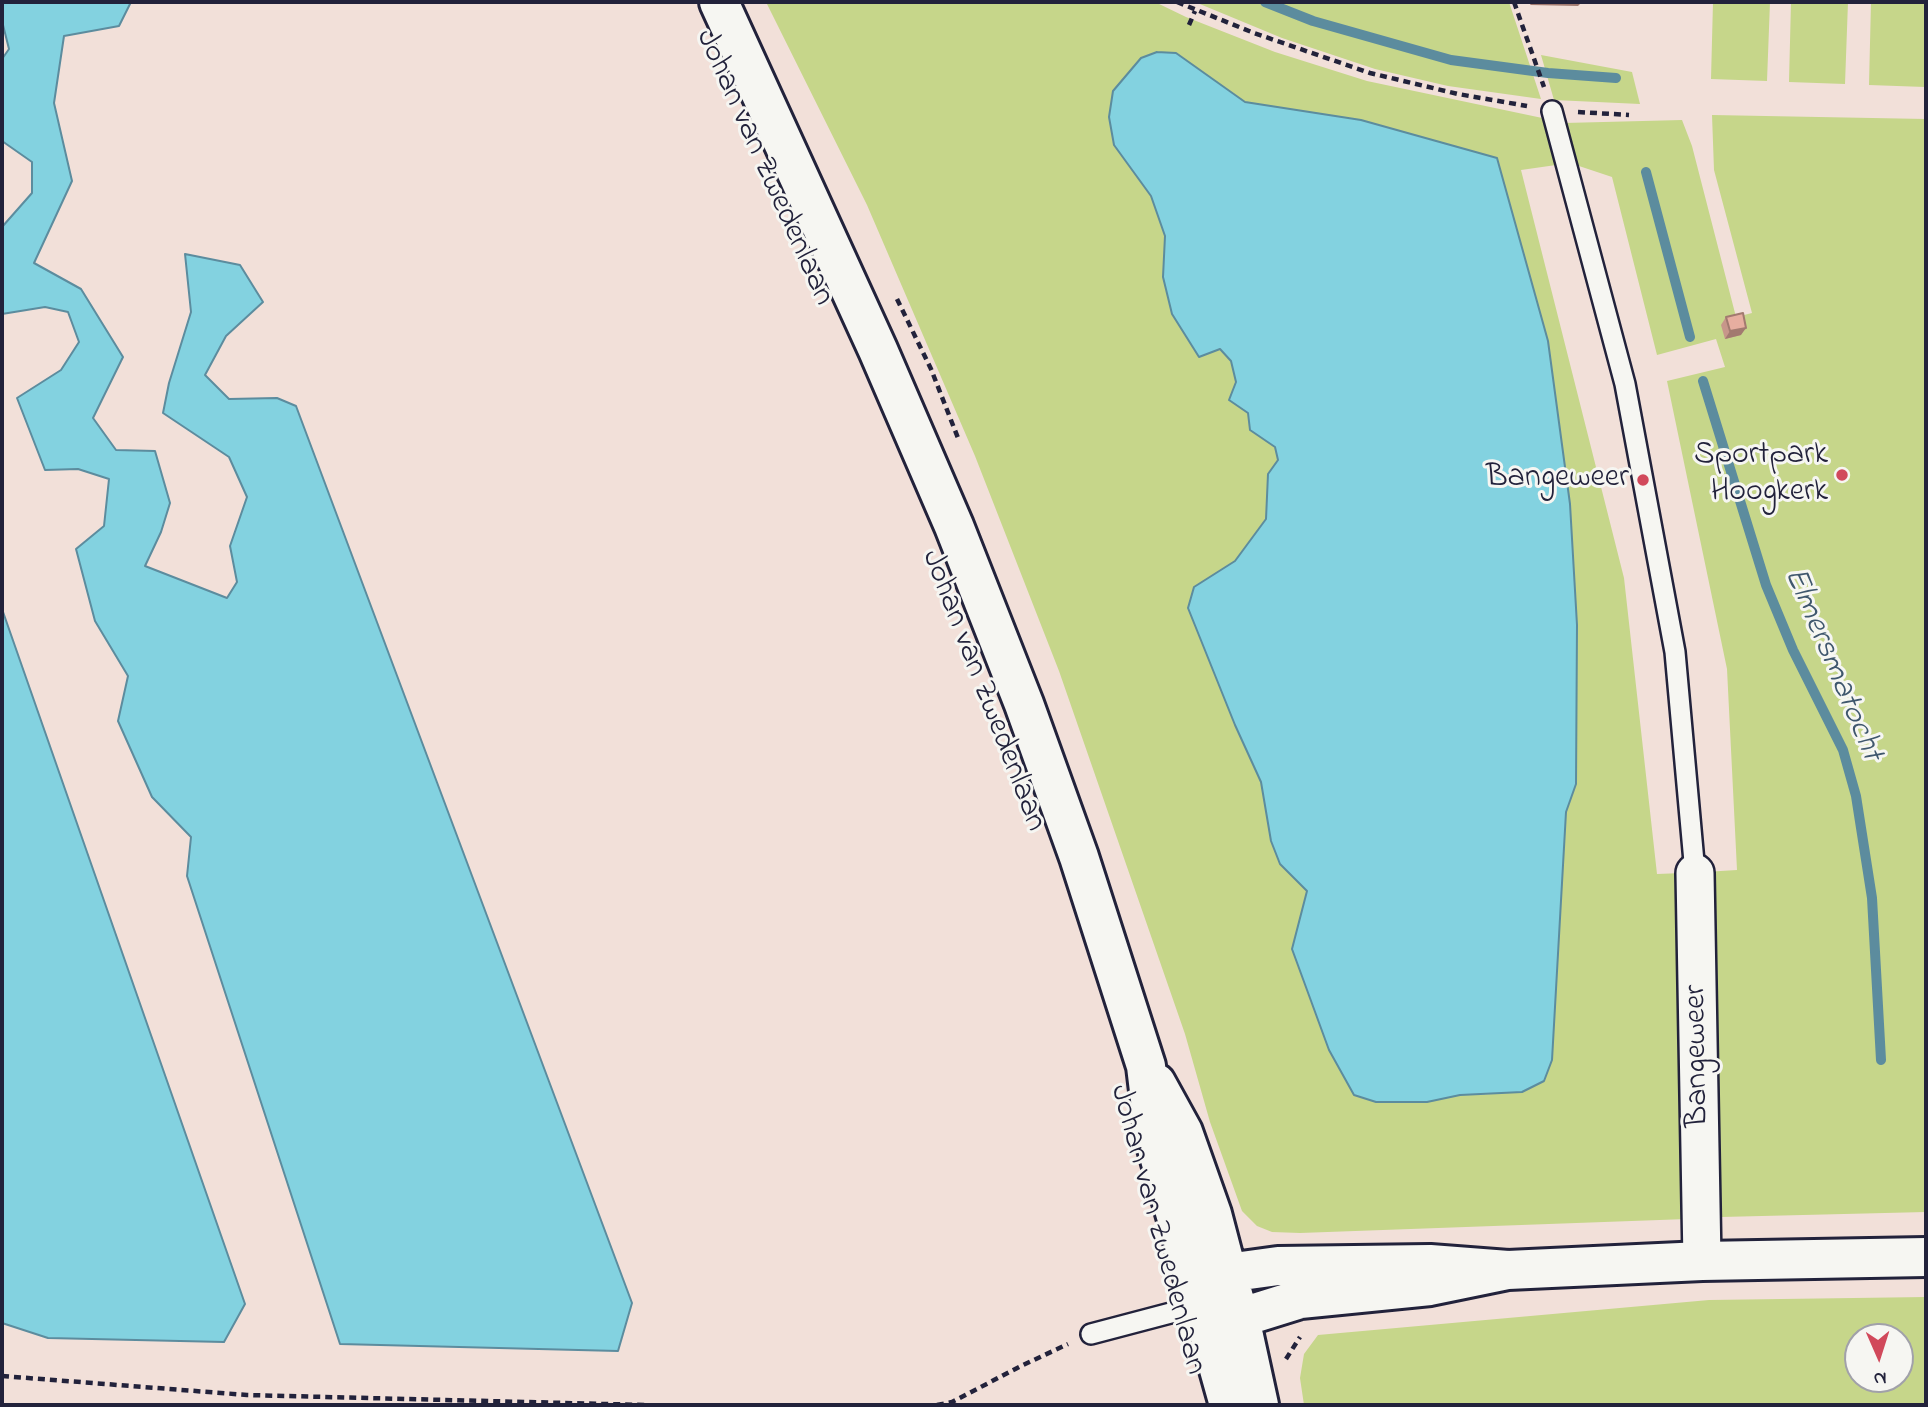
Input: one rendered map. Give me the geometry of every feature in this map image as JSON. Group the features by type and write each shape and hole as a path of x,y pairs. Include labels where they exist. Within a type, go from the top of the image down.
{"main road":[{"name":"Johan van Zwedenlaan","path":"719,2 878,351 954,526 1024,704 1079,857 1146,1066 1182,1132 1212,1214 1259,1405"},
{"name":"Johan van Zwedenlaan","path":"1146,1066 1155,1141 1229,1405"},
{"path":"1508,1270 1430,1286 1300,1300 1239,1318 1201,1305 1227,1273 1293,1266 1430,1264 1508,1270 1702,1261 1926,1257"}],"street":[{"name":"Bangeweer","path":"1695,873 1702,1261"}],"lane":[{"name":"Bangeweer","path":"1552,111 1625,384 1675,652 1695,873"},
{"path":"1091,1334 1201,1305"}],"path":[{"path":"1177,2 1195,11 1370,73 1458,94 1552,111 1629,115"},
{"path":"1514,2 1542,84"},
{"path":"1189,25 1195,11"},
{"path":"937,1405 952,1402 1091,1334"},
{"path":"2,1376 247,1395 646,1405"}],"green space":[{"path":"766,2 1155,2 1275,52 1367,81 1547,119 1556,165 1521,170 1624,578 1657,874 1683,873 1687,1219 1300,1233 1272,1232 1257,1226 1242,1211 1210,1122 1185,1034 1059,671 975,456 867,205","holes":["1176,53 1245,102 1361,120 1497,159 1548,341 1570,504 1577,625 1576,784 1566,812 1562,875 1493,1094 1460,1095 1427,1102 1292,949 1307,891 1280,863 1271,841 1261,782 1235,725 1194,587 1235,561 1266,519 1268,474 1278,460 1275,447 1250,430 1248,413 1231,361 1163,277 1165,236 1151,196"]},
{"path":"1195,2 1509,2 1541,99 1448,86 1375,69 1282,38"},
{"path":"1713,2 1770,2 1767,81 1711,79"},
{"path":"1791,2 1848,2 1845,84 1789,82"},
{"path":"1871,2 1926,2 1925,87 1869,85"},
{"path":"1541,55 1632,72 1640,104 1554,100"},
{"path":"1712,115 1926,119 1926,1212 1717,1215 1704,872 1737,870 1727,669 1667,381 1725,367 1716,339 1657,355 1612,177 1573,164 1564,123 1682,120 1692,146 1736,317 1752,313 1714,170"},
{"path":"1926,1297 1926,1405 1304,1405 1300,1378 1304,1354 1318,1335 1709,1300"}],"water":[{"path":"2,2 131,2 119,26 64,36 54,103 72,181 34,263 81,289 123,357 93,418 116,450 155,451 170,503 161,532 145,566 227,598 237,582 230,546 247,497 229,457 163,413 169,383 191,312 185,254 240,265 263,302 226,336 205,375 229,399 277,398 296,406 632,1303 618,1351 340,1344 187,876 191,837 152,797 118,721 128,676 95,621 76,549 104,526 109,479 78,469 45,470 17,398 61,370 79,342 68,312 45,307 2,314 2,227 32,193 32,162 2,141 2,59 9,49 2,21"},
{"path":"1157,52 1176,53 1245,102 1361,120 1497,158 1548,341 1570,504 1577,625 1576,784 1566,812 1552,1060 1544,1081 1522,1092 1460,1095 1427,1102 1376,1102 1354,1095 1329,1050 1292,949 1307,891 1280,864 1271,841 1261,782 1188,608 1194,587 1235,561 1266,519 1268,474 1278,460 1275,447 1250,430 1248,413 1229,400 1236,382 1231,361 1220,349 1199,357 1172,314 1163,277 1165,236 1151,196 1114,145 1109,117 1113,91 1141,58"},
{"path":"2,609 245,1304 224,1342 48,1338 2,1323"}],"building":[{"path":"1743,313 1746,328 1730,331 1726,317"}],"waterway":[{"name":"Elmersmatocht","path":"1265,2 1313,21 1451,60 1548,73 1616,78"},
{"name":"Elmersmatocht","path":"1646,172 1690,337"},
{"name":"Elmersmatocht","path":"1703,381 1766,585 1793,650 1843,750 1856,796 1872,898 1881,1060"}],"place":[{"name":"Sportpark Hoogkerk","path":"1842,475"},
{"name":"Bangeweer","path":"1643,480"}]}
